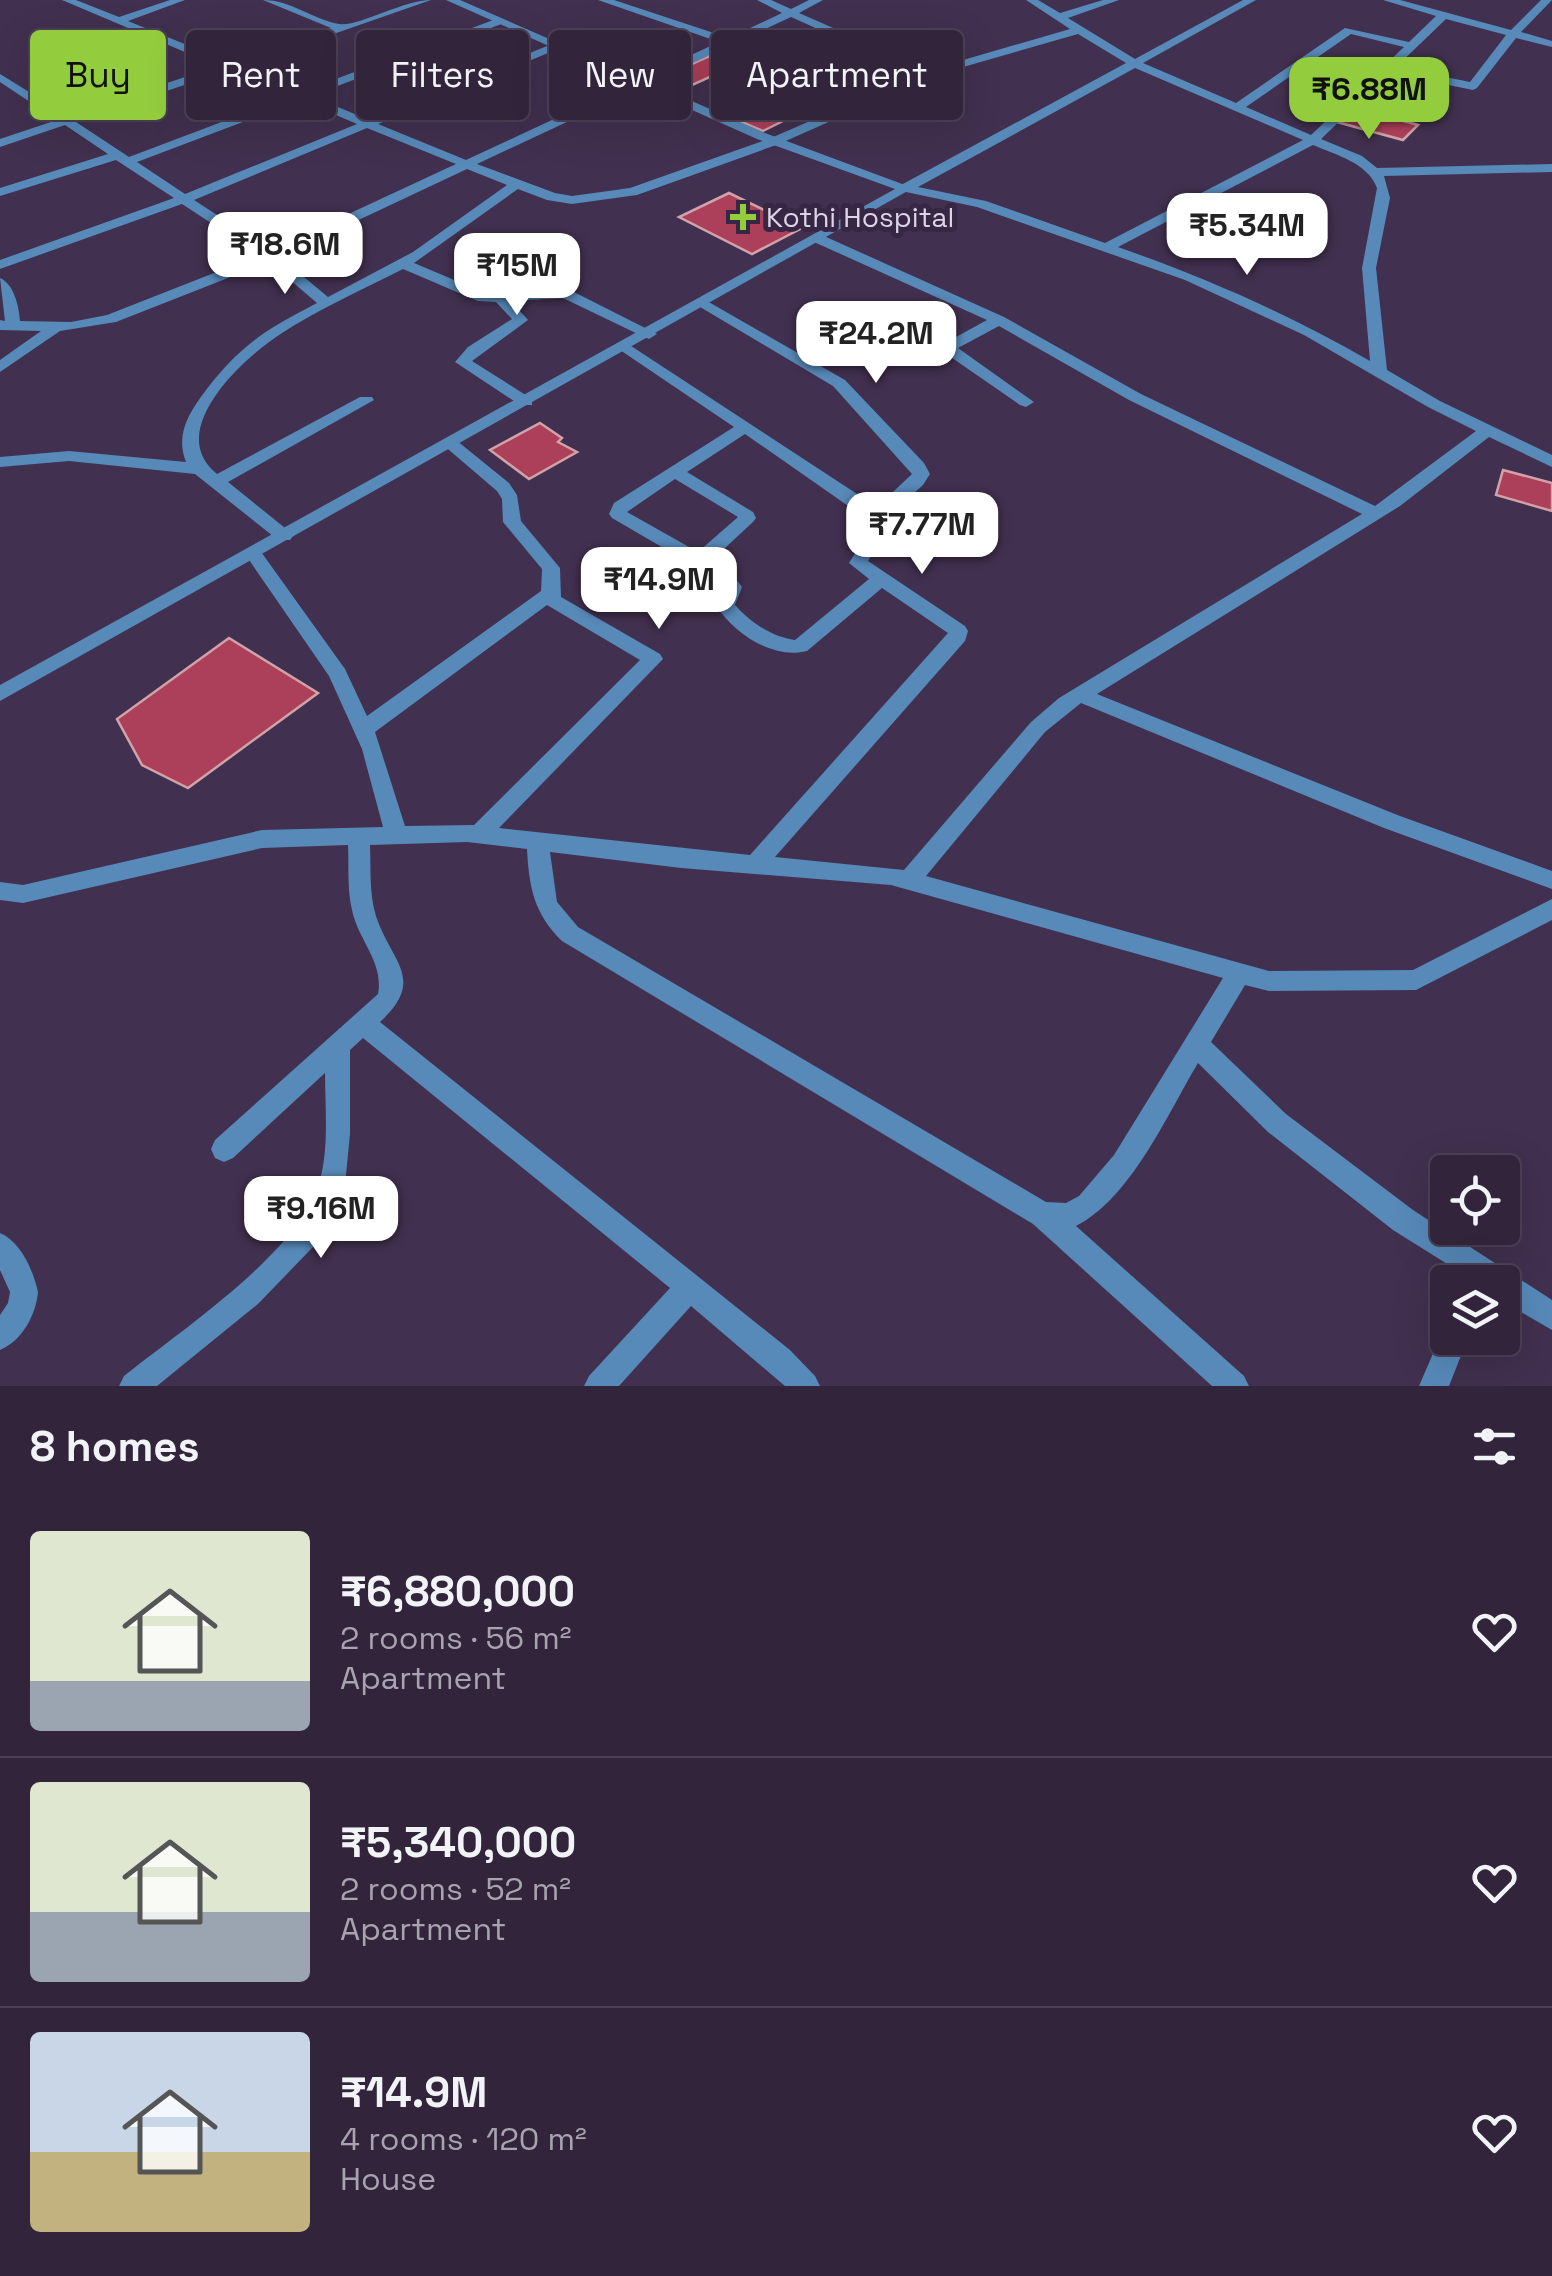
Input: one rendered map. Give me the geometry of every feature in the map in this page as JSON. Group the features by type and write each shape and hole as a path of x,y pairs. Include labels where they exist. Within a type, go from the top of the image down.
{"street":[{"path":"67,0 186,48"},
{"path":"119,21 180,0"},
{"path":"268,0 343,29"},
{"path":"336,31 426,0"},
{"path":"451,0 549,43"},
{"path":"604,0 711,35"},
{"path":"620,6 634,0"},
{"path":"762,0 832,30"},
{"path":"750,30 818,0"},
{"path":"1031,0 1135,64 1356,159 1373,172 1382,182 1385,194 1369,252 1379,372"},
{"path":"1059,18 1114,0"},
{"path":"0,694 1251,0"},
{"path":"1388,0 1552,44"},
{"path":"1388,69 1473,86 1547,0"},
{"path":"1107,247 1313,140 1444,15"},
{"path":"336,84 500,21"},
{"path":"963,64 1079,30"},
{"path":"1239,106 1349,30 1412,46"},
{"path":"0,265 186,198 549,49"},
{"path":"0,76 30,96"},
{"path":"691,105 775,142 906,188 981,204 1190,277 1309,332 1552,462"},
{"path":"336,110 562,198 601,198 632,192 775,142 824,120"},
{"path":"0,143 62,120"},
{"path":"66,120 270,256 327,303"},
{"path":"0,192 123,158 234,120"},
{"path":"0,282 12,306 7,325 57,327 111,319 270,256 564,120"},
{"path":"1373,172 1552,168"},
{"path":"284,536 200,469 188,446 194,416 235,362 275,331 402,264 518,183"},
{"path":"819,239 999,320 1135,398 1375,513"},
{"path":"402,264 475,295 565,293 649,334"},
{"path":"500,297 521,320 473,350 462,362 526,402"},
{"path":"702,304 839,384 918,467 918,481 878,516"},
{"path":"999,320 950,346 950,351 1026,402"},
{"path":"0,367 57,327"},
{"path":"625,347 878,516 883,524 858,563 958,631 955,641 755,865"},
{"path":"215,482 366,400"},
{"path":"745,427 620,506 618,514 722,574 733,587 726,606 730,615 783,648 800,646 880,580"},
{"path":"909,882 1038,727 1080,695 1375,513 1488,430"},
{"path":"450,444 503,486 511,499 512,522 551,568 550,594"},
{"path":"0,462 69,456 200,469"},
{"path":"675,472 744,512 747,518 700,561"},
{"path":"253,553 338,674 363,730 396,834"},
{"path":"363,730 550,594"},
{"path":"479,834 653,660 550,594"},
{"path":"1080,695 1392,822 1552,880"},
{"path":"0,892 22,894 262,838 479,834 892,876 1268,981 1416,980 1552,909"},
{"path":"224,1149 390,999 395,983 392,970 364,913 359,836"},
{"path":"538,842 542,900 552,919 570,934 1043,1216 1234,1386"},
{"path":"1043,1216 1068,1216 1089,1204 1123,1164 1239,973"},
{"path":"363,1023 780,1360 805,1386"},
{"path":"1196,1044 1277,1123 1468,1265"},
{"path":"134,1386 266,1276 324,1212 332,1183 338,1046"},
{"path":"0,1247 22,1276 26,1297 13,1323 0,1336"},
{"path":"599,1386 690,1288"},
{"path":"1520,1297 1552,1316"},
{"path":"1434,1386 1447,1355"}],"building":[{"path":"711,55 711,77 691,86 691,64"},
{"path":"1352,107 1418,125 1403,140 1337,122"},
{"path":"737,120 785,120 763,131"},
{"path":"729,193 802,228 752,254 679,217"},
{"path":"540,423 562,438 558,442 577,452 529,479 490,450"},
{"path":"1503,470 1552,483 1552,511 1496,495"},
{"path":"229,638 318,693 188,788 142,765 117,719"}],"place":[{"name":"Kothi Hospital","path":"743,217"}]}
